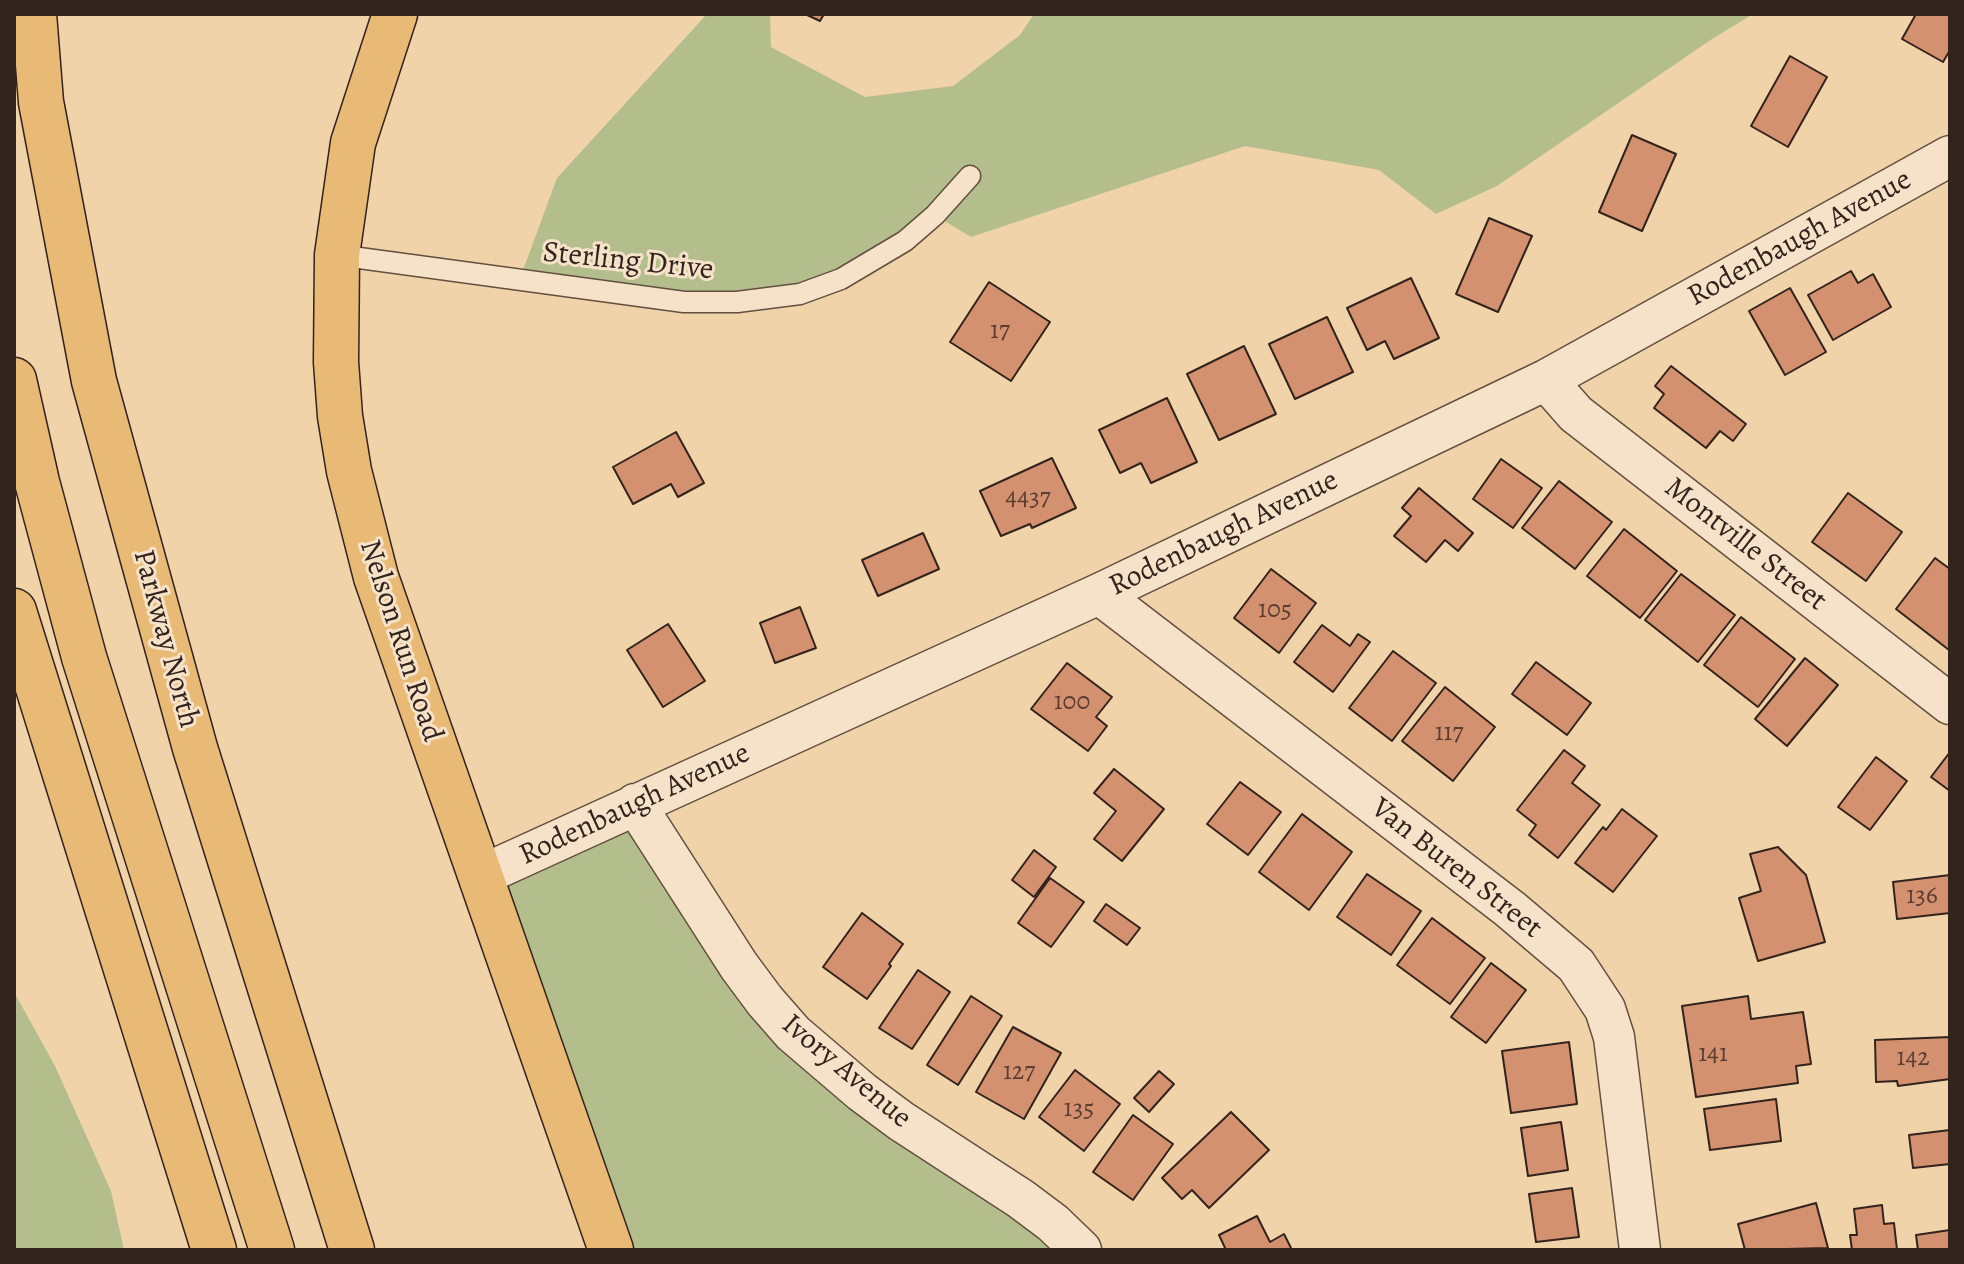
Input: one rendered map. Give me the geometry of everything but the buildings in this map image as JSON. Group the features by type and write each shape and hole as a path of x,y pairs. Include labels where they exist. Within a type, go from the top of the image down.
{"main road":[{"name":"Parkway North","path":"34,14 41,102 94,381 195,748 352,1250"},
{"name":"Nelson Run Road","path":"395,14 353,143 337,255 336,362 340,416 352,484 376,577 611,1250"},
{"path":"14,380 37,482 84,657 272,1250"},
{"path":"14,611 214,1250"}],"street":[{"name":"Rodenbaugh Avenue","path":"480,876 1099,594 1546,380 1950,156"},
{"name":"Montville Street","path":"1546,380 1576,414 1950,704"},
{"name":"Van Buren Street","path":"1099,594 1510,909 1576,965 1605,1009 1614,1037 1640,1250"},
{"name":"Ivory Avenue","path":"635,804 739,966 793,1033 862,1092 1021,1199 1053,1223 1081,1250"}],"lane":[{"name":"Sterling Drive","path":"337,255 684,302 737,302 800,294 841,279 905,241 935,215 970,176"}],"green space":[{"path":"707,14 770,14 771,47 865,97 953,86 1020,35 1034,14 1753,14 1497,186 1436,214 1379,170 1245,146 971,237 935,215 841,279 737,302 519,281 557,178"},
{"path":"635,804 739,966 1081,1250 611,1250 480,876"},
{"path":"14,992 55,1066 111,1191 124,1250 14,1250"}]}
